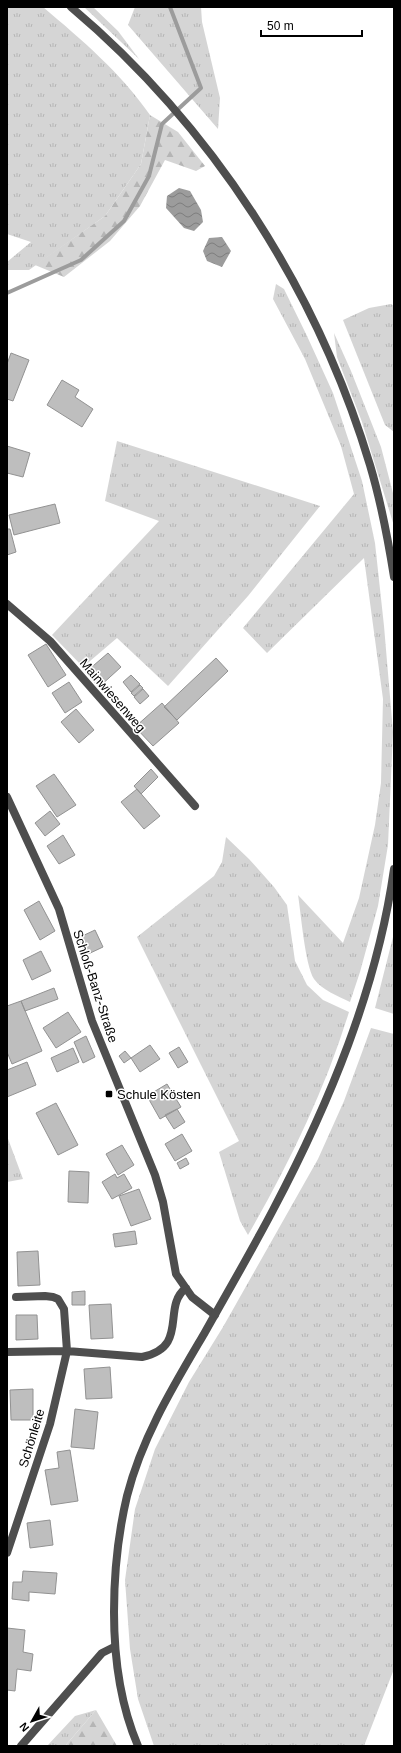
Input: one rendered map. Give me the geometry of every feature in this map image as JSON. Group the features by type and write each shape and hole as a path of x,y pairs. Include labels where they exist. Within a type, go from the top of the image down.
{"street":[{"path":"71,7 120,52 160,93 187,124 228,178 270,239 290,274 334,365 370,465 385,526 394,577"},
{"name":"Mainwiesenweg","path":"7,604 50,640 195,806"},
{"name":"Schloß-Banz-Straße","path":"7,797 59,909 92,1021 155,1175 163,1202 176,1274 192,1297 214,1315"},
{"path":"138,1746 123,1699 114,1647 114,1588 118,1542 128,1494 141,1455 158,1415 287,1181 328,1096 352,1036 369,980 394,869"},
{"path":"7,1352 67,1351 142,1357 149,1356 167,1344 171,1336 173,1318 180,1292 186,1288"},
{"name":"Schönleite","path":"7,1553 50,1424 67,1351 64,1309 58,1299 45,1296 16,1297"},
{"path":"21,1746 102,1653 114,1647"}],"green space":[{"path":"7,7 43,7 114,71 150,115 141,164 105,216 29,270 7,270 7,262 31,242 7,234"},
{"path":"84,7 93,7 118,31 139,59"},
{"path":"135,7 201,7 202,22 220,98 218,129 128,25"},
{"path":"150,115 178,132 205,166 196,171 165,160 140,206 110,241 64,277 35,265 105,216 141,164"},
{"path":"276,284 284,289 333,393 362,481 375,543 384,626 393,732 388,845 378,906 350,1002 326,990 314,979 308,962 298,895 343,943 359,898 375,825 381,783 383,699 364,558 267,653 243,628 354,494 341,446 305,359 273,299"},
{"path":"391,304 394,306 394,432 385,425 343,320 369,308"},
{"path":"334,333 351,371 381,447 394,497 394,526 362,422 337,357"},
{"path":"117,441 320,506 248,596 168,686 117,638 83,667 52,635 159,521 105,501"},
{"path":"226,837 249,859 274,887 287,905 295,961 307,985 323,1000 349,1012 329,1070 305,1126 278,1181 248,1235 240,1221 219,1152 239,1141 137,937 214,876 222,862"},
{"path":"394,933 394,1014 375,1008"},
{"path":"371,1028 394,1034 394,1669 364,1746 154,1746 138,1699 130,1649 125,1580 135,1509 155,1449 189,1382 223,1327 318,1159 344,1101"},
{"path":"7,1136 23,1179 7,1182"},
{"path":"96,1710 65,1746 47,1746 75,1716"},
{"path":"96,1710 117,1746 65,1746"}],"water":[{"path":"179,188 190,191 201,210 203,222 194,231 184,228 166,208 167,196"},
{"path":"222,237 231,251 222,267 207,261 203,251 209,238"}],"building":[{"path":"11,353 29,360 13,401 7,399 7,364"},
{"path":"62,380 79,390 75,397 93,409 82,427 47,405"},
{"path":"7,446 30,453 23,477 7,473"},
{"path":"55,504 60,523 14,535 9,515"},
{"path":"7,529 10,529 16,552 7,555"},
{"path":"46,644 66,675 48,687 28,655"},
{"path":"108,653 121,667 99,687 86,672"},
{"path":"216,658 228,671 177,720 164,707"},
{"path":"131,675 140,684 131,692 123,682"},
{"path":"69,682 82,702 65,713 52,693"},
{"path":"140,685 143,688 134,696 131,693"},
{"path":"143,689 149,696 140,704 134,697"},
{"path":"162,703 179,723 153,746 135,727"},
{"path":"76,709 94,730 79,743 61,722"},
{"path":"151,769 158,777 141,794 134,786"},
{"path":"54,774 76,805 57,817 36,786"},
{"path":"137,789 160,816 144,829 121,802"},
{"path":"50,811 60,824 45,836 35,823"},
{"path":"63,835 75,855 59,864 47,846"},
{"path":"39,901 55,931 40,940 24,910"},
{"path":"95,930 103,947 86,955 78,938"},
{"path":"41,951 51,971 32,980 23,960"},
{"path":"54,988 58,999 25,1011 21,1001"},
{"path":"21,1001 42,1051 12,1064 7,1052 7,1006"},
{"path":"68,1012 81,1032 56,1048 43,1028"},
{"path":"86,1036 95,1057 83,1063 74,1042"},
{"path":"150,1045 160,1059 140,1072 131,1058"},
{"path":"179,1047 188,1062 178,1068 169,1053"},
{"path":"73,1048 79,1062 57,1072 51,1058"},
{"path":"125,1051 131,1058 124,1063 119,1056"},
{"path":"27,1062 36,1085 7,1097 7,1070"},
{"path":"167,1084 181,1107 160,1119 147,1096"},
{"path":"56,1103 78,1145 58,1155 36,1113"},
{"path":"177,1109 185,1122 174,1129 165,1115"},
{"path":"182,1134 192,1151 175,1161 165,1144"},
{"path":"122,1145 134,1165 118,1175 106,1154"},
{"path":"186,1158 189,1164 180,1169 177,1163"},
{"path":"69,1171 89,1172 88,1203 68,1202"},
{"path":"115,1174 117,1178 124,1174 132,1188 112,1199 102,1182"},
{"path":"139,1189 151,1219 131,1226 119,1196"},
{"path":"135,1231 137,1244 115,1247 113,1234"},
{"path":"38,1251 40,1285 18,1286 17,1252"},
{"path":"85,1291 85,1305 72,1305 72,1292"},
{"path":"111,1304 113,1338 91,1339 89,1305"},
{"path":"16,1315 37,1315 38,1339 16,1340"},
{"path":"110,1367 112,1398 86,1399 84,1369"},
{"path":"33,1389 33,1420 11,1420 10,1390"},
{"path":"75,1409 98,1412 94,1449 71,1447"},
{"path":"70,1450 78,1501 51,1505 45,1470 59,1468 57,1452"},
{"path":"50,1520 53,1545 30,1548 27,1523"},
{"path":"23,1571 57,1573 55,1594 29,1592 29,1601 12,1599 13,1582 22,1582"},
{"path":"7,1628 25,1630 23,1652 33,1654 31,1671 17,1669 15,1691 7,1690"}],"waterway":[{"path":"7,293 81,260 124,221 149,176 162,124 201,88 170,7"}],"place":[{"name":"Schule Kösten","path":"109,1094"}]}
